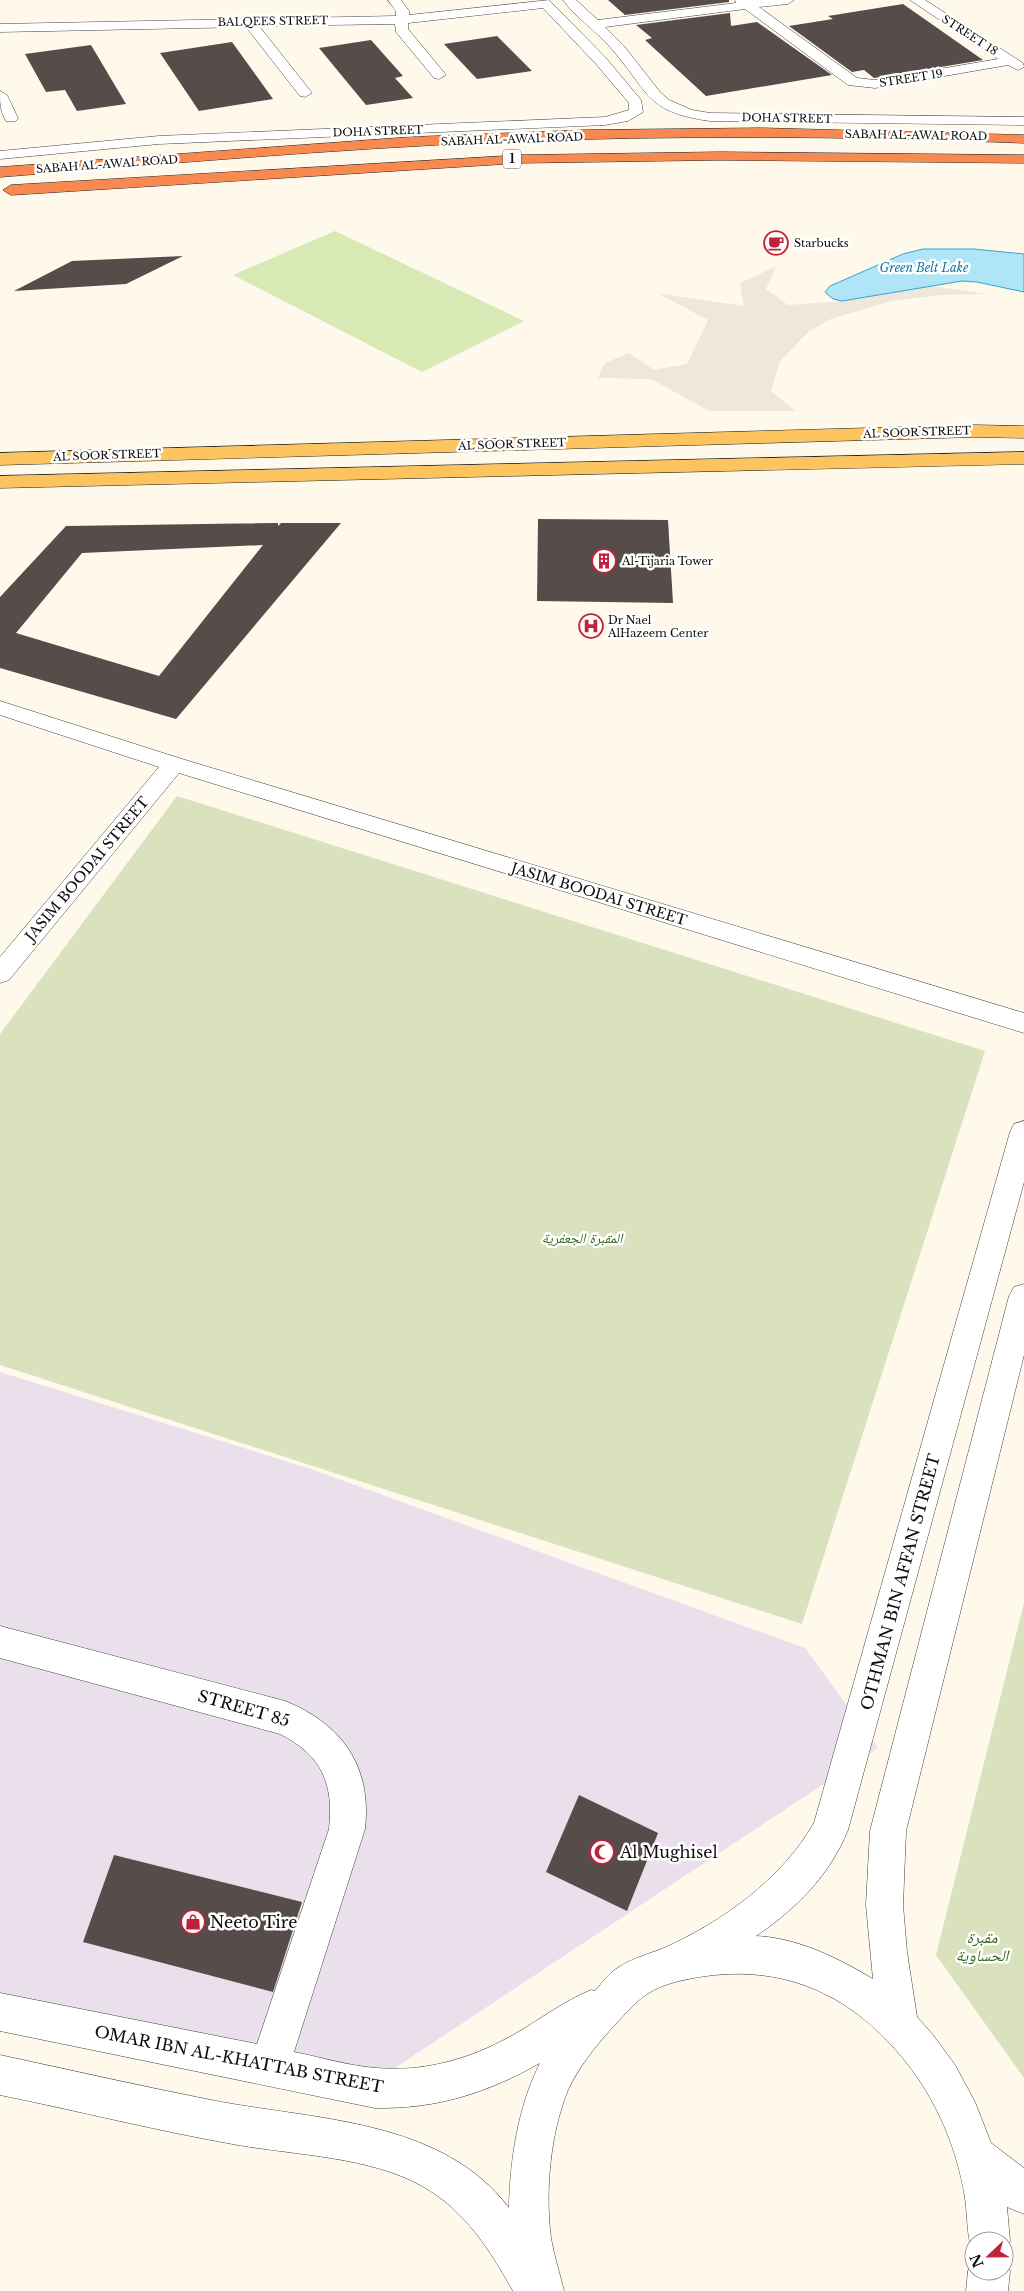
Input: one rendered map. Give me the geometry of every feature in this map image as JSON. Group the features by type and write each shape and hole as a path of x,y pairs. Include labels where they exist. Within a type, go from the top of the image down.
{"highway":[{"path":"949,135 1024,132"},
{"name":"SABAH AL-AWAL ROAD","path":"0,172 323,147 645,134 949,135 1024,139"},
{"path":"0,155 323,147"},
{"name":"SABAH AL-AWAL ROAD","path":"0,191 521,159 720,156 1024,159"},
{"path":"962,158 1024,164"}],"main road":[{"name":"AL SOOR STREET","path":"0,458 975,431 1024,432"},
{"name":"AL SOOR STREET","path":"0,482 1024,458"},
{"path":"934,459 1024,469"}],"street":[{"path":"394,0 403,11 400,27 404,34 439,75"},
{"name":"DOHA STREET","path":"569,0 594,24 627,61 658,100 676,111 700,116 1024,121"},
{"path":"594,24 744,2 788,0"},
{"name":"STREET 18","path":"916,0 1024,71"},
{"name":"BALQEES STREET","path":"0,28 402,19 451,16 544,2"},
{"name":"DOHA STREET","path":"0,155 159,140 606,121 634,114 637,109 636,103 601,61 544,2"},
{"name":"STREET 19","path":"744,2 853,82 875,84 1010,61"},
{"path":"247,7 253,22 306,93"},
{"path":"601,61 618,65 627,61"},
{"path":"0,94 11,118"},
{"name":"JASIM BOODAI STREET","path":"0,708 174,764 1024,1023"},
{"name":"JASIM BOODAI STREET","path":"0,974 174,764"},
{"name":"OTHMAN BIN AFFAN STREET","path":"674,1963 743,1924 794,1884 810,1864 830,1830 1024,1132"},
{"path":"899,2024 885,1942 883,1912 885,1855 888,1831 1024,1296"},
{"name":"STREET 85","path":"0,1642 285,1718 309,1730 333,1754 340,1767 349,1793 351,1811 347,1829 269,2067"},
{"path":"543,2291 530,2232 531,2167 548,2090 580,2033 632,1982 674,1963 717,1953 762,1954 808,1965 851,1986 899,2024 927,2057 956,2104 977,2157 989,2219 989,2231"},
{"name":"OMAR IBN AL-KHATTAB STREET","path":"0,2012 375,2088 395,2090 417,2088 463,2078 522,2054 632,1982"},
{"path":"0,2075 235,2124 389,2152 417,2163 440,2173 461,2188 480,2207 509,2244 537,2291"},
{"path":"977,2157 1024,2194"}],"shaded area":[{"path":"776,266 766,289 788,305 842,301 931,286 987,294 942,295 892,301 831,319 809,331 780,361 771,391 796,411 709,411 651,379 598,378 605,363 629,353 654,370 687,364 708,320 657,293 744,306 740,283"},
{"path":"0,1372 311,1469 805,1648 878,1748 360,2091 0,2017"}],"green space":[{"path":"335,231 524,321 422,372 233,275"},
{"name":"المقبرة الجعفرية","path":"177,796 985,1051 802,1624 0,1365 0,1034"},
{"name":"مقبرة الحساوية","path":"1024,1603 1024,2078 936,1955"}],"water":[{"name":"Green Belt Lake","path":"923,249 974,249 1024,254 1024,292 977,282 962,281 842,301 833,299 825,292 830,286 903,254"}],"building":[{"path":"608,0 729,0 729,2 625,15"},
{"path":"903,4 983,60 874,78 864,70 852,72 789,26 833,19 828,16"},
{"path":"730,13 731,26 757,22 832,75 706,96 645,40 652,38 636,25"},
{"path":"497,36 532,71 477,79 444,44"},
{"path":"371,40 403,76 395,78 413,98 366,105 319,48"},
{"path":"232,42 273,99 199,111 160,53"},
{"path":"91,45 126,104 77,111 65,90 46,92 25,54"},
{"path":"183,256 126,284 14,291 72,261"},
{"name":"Al-Tijaria Tower","path":"538,519 668,520 673,603 537,601"},
{"path":"278,523 278,526 281,523 341,523 176,719 0,668 0,597 66,526","holes":["263,545 159,676 16,633 82,553"]},
{"name":"Al Mughisel","path":"579,1795 658,1833 627,1911 546,1872"},
{"name":"Neeto Tire","path":"114,1855 302,1902 273,1992 83,1942"}],"place":[{"name":"Starbucks","path":"776,243"},
{"name":"Al-Tijaria Tower","path":"604,561"},
{"name":"Dr Nael AlHazeem Center","path":"591,626"},
{"name":"Al Mughisel","path":"602,1852"},
{"name":"Neeto Tire","path":"193,1922"}]}
